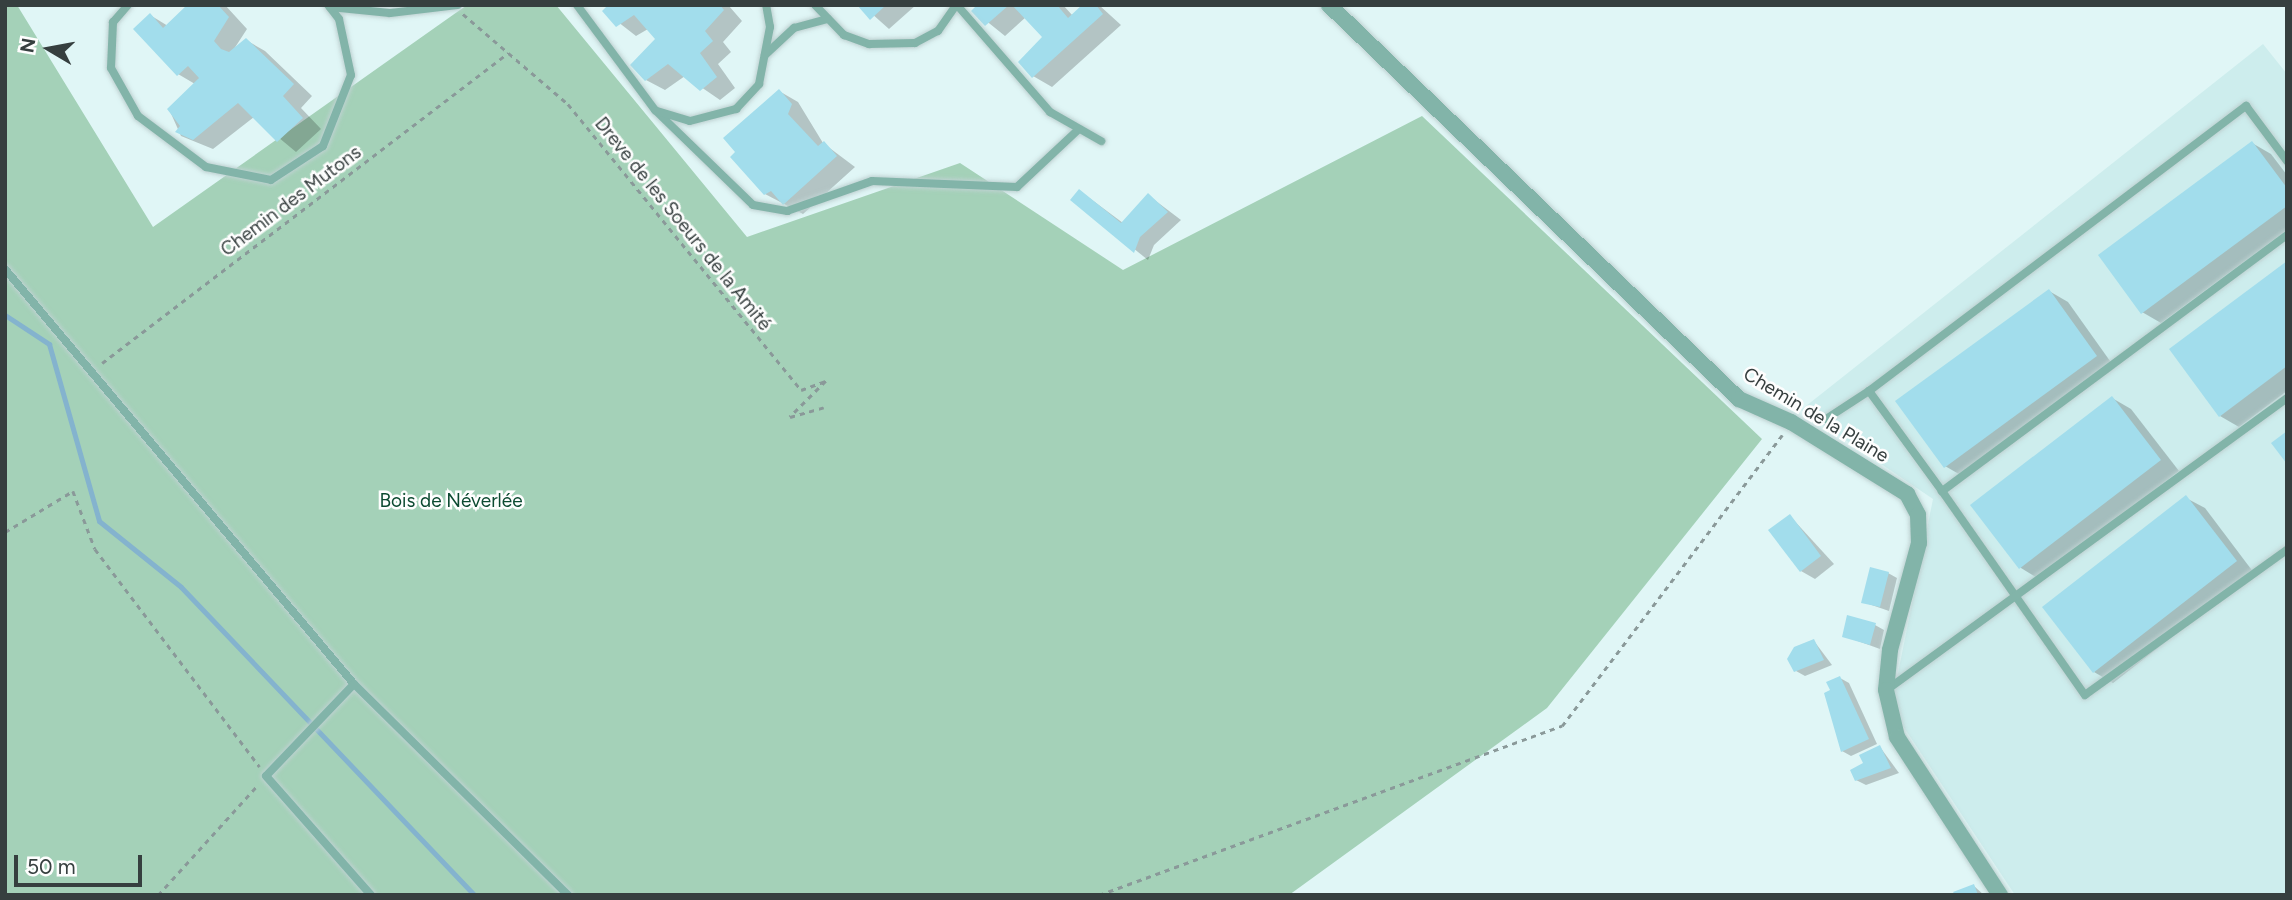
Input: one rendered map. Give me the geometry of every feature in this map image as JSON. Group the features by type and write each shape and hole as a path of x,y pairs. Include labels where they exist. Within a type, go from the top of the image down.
{"street":[{"name":"Chemin de la Plaine","path":"1329,5 1739,399 1791,422 1907,494 1918,515 1919,543 1886,690 1897,737 2000,895"}],"lane":[{"path":"128,5 113,22 111,68 138,116 206,167 271,180 323,146 351,75 339,19 329,6"},
{"path":"577,5 654,110 753,205 787,211 872,181 1017,187 1079,129"},
{"path":"654,110 690,121 736,109 759,84 770,27 766,5"},
{"path":"815,5 844,35 869,44 915,43 938,32 956,5 1050,112 1101,141"},
{"path":"329,6 390,13 456,6"},
{"path":"765,55 794,28 828,19"},
{"path":"1826,419 1868,391 2246,106 2287,161"},
{"path":"1942,491 2287,235"},
{"path":"5,269 354,684 568,895"},
{"path":"1868,391 1942,491 2085,695 2287,550"},
{"path":"1886,690 2016,600 2287,398"},
{"path":"354,684 266,776 371,895"}],"path":[{"name":"Dreve de les Soeurs de la Amité","path":"456,6 568,104 801,390 826,382 790,417 824,407"},
{"name":"Chemin des Mutons","path":"91,371 508,52"},
{"path":"1098,895 1562,726 1791,422"},
{"path":"5,532 73,491 95,549 266,776 158,895"}],"shaded area":[{"path":"2263,44 2287,74 2287,895 2015,895 1891,708 1933,499 1801,410"}],"green space":[{"name":"Bois de Néverlée","path":"5,5 17,5 153,227 467,5 556,5 747,237 960,163 1123,270 1422,116 1762,439 1547,708 1289,895 5,895"}],"building":[{"path":"187,5 218,5 229,17 214,41 221,49 229,52 246,38 294,84 283,96 303,118 277,142 238,103 193,140 175,132 180,126 167,109 199,78 188,66 177,76 133,29 150,13 163,28"},
{"path":"608,5 720,5 724,10 705,31 713,41 700,53 717,77 700,91 668,64 645,81 630,65 655,39 634,15 616,27 602,11"},
{"path":"857,5 886,5 870,20"},
{"path":"977,5 1009,5 985,26 971,11"},
{"path":"1012,5 1057,5 1068,18 1082,5 1096,5 1103,14 1032,78 1018,62 1042,37"},
{"path":"779,89 792,104 788,114 818,146 824,141 837,156 783,205 771,191 764,195 730,157 735,152 723,138"},
{"path":"2252,141 2287,188 2287,206 2141,314 2098,255"},
{"path":"1079,189 1121,223 1148,193 1168,212 1140,237 1134,253 1070,200"},
{"path":"2287,261 2287,366 2219,417 2169,349"},
{"path":"2049,289 2097,356 1944,468 1895,401"},
{"path":"2112,396 2161,460 2019,569 1970,505"},
{"path":"2287,431 2287,464 2271,443"},
{"path":"2186,495 2237,561 2093,673 2042,607"},
{"path":"1790,514 1821,556 1800,572 1768,530"},
{"path":"1870,567 1889,572 1880,607 1861,603"},
{"path":"1847,615 1876,623 1870,645 1842,637"},
{"path":"1814,639 1824,660 1794,672 1787,659 1794,647"},
{"path":"1840,676 1869,739 1841,752 1824,693 1830,690 1826,682"},
{"path":"1880,745 1891,768 1855,781 1850,770 1863,763 1859,755"},
{"path":"1974,884 1978,895 1955,895 1953,892"}],"waterway":[{"path":"5,315 49,344 99,521 181,587 474,895"}]}
